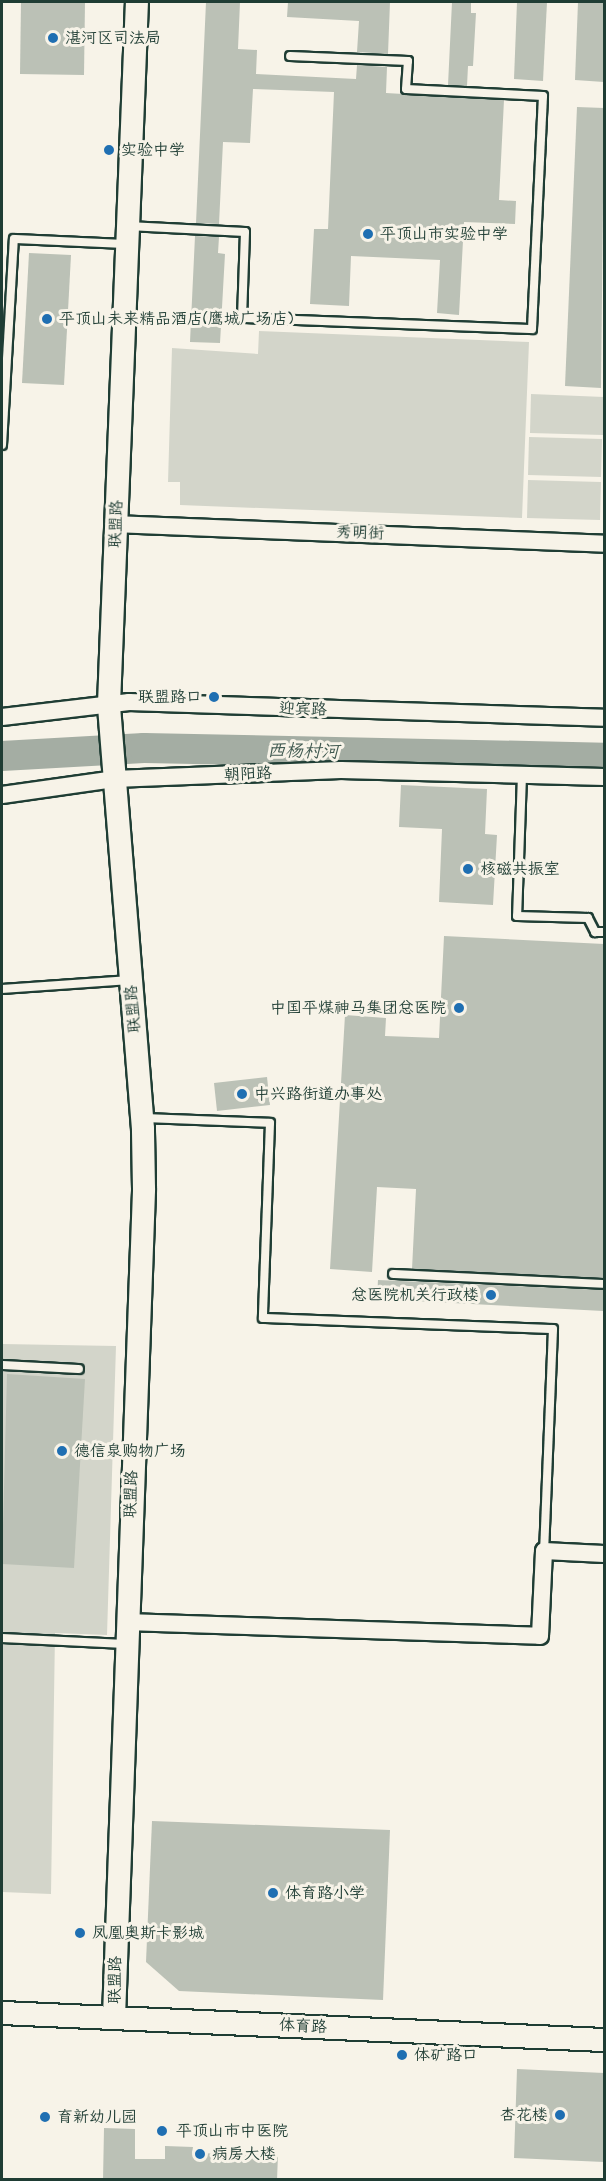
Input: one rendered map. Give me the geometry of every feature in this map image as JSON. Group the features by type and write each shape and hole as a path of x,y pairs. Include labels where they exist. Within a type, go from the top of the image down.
{"street":[{"name":"联盟路","path":"114,2017 126,1622 144,1189 142,1118 109,712 137,2"},
{"name":"秀明街","path":"116,524 604,544"},
{"name":"迎宾路","path":"2,717 109,712 604,718"},
{"name":"朝阳路","path":"2,795 113,775 341,770 604,777"},
{"path":"126,1622 540,1636 544,1551 604,1554"},
{"name":"体育路","path":"2,2013 604,2040"}],"lane":[{"path":"2,445 14,239 245,232 242,318 532,329 543,96 406,89 408,61 290,56"},
{"path":"522,775 517,916 588,918 595,932 604,932"},
{"path":"2,989 131,980"},
{"path":"142,1118 270,1123 262,1318 553,1329 544,1551"},
{"path":"393,1274 604,1284"},
{"path":"2,1365 79,1369"},
{"path":"2,1638 126,1644"}],"shaded area":[{"path":"259,331 529,342 522,518 180,505 180,482 168,482 172,348 258,354"},
{"path":"531,394 604,397 603,435 530,433"},
{"path":"529,437 602,439 601,477 528,475"},
{"path":"528,480 601,482 600,520 527,518"},
{"path":"2,1344 116,1346 107,1635 55,1633 51,1894 2,1892"}],"building":[{"name":"湛河区司法局","path":"21,2 85,2 84,75 20,74"},
{"path":"206,2 240,2 238,49 257,50 256,74 356,79 357,65 387,67 386,93 504,100 499,200 516,201 515,224 464,222 459,315 437,313 440,260 351,256 349,306 310,304 314,229 328,229 334,92 253,89 250,143 223,142 219,224 196,223"},
{"path":"288,2 390,2 388,54 357,52 359,21 287,17"},
{"path":"452,2 471,2 471,13 476,13 473,66 468,66 467,86 448,85"},
{"path":"517,2 547,2 543,81 514,79"},
{"path":"578,2 604,2 604,82 575,80"},
{"path":"577,107 604,108 601,388 565,386"},
{"path":"195,236 219,237 218,253 225,254 220,343 190,342"},
{"name":"平顶山未来精品酒店(鹰城广场店)","path":"29,253 71,255 64,385 22,383"},
{"path":"401,785 487,789 485,834 497,835 493,905 439,902 442,829 399,827"},
{"path":"444,936 604,944 604,1278 412,1269 416,1189 377,1187 372,1272 330,1269 345,1015 386,1018 385,1036 439,1038"},
{"name":"中兴路街道办事处","path":"267,1077 270,1105 217,1111 214,1083"},
{"name":"总医院机关行政楼","path":"378,1280 604,1290 603,1311 377,1299"},
{"path":"7,1374 85,1379 74,1568 2,1564"},
{"name":"体育路小学","path":"152,1821 390,1830 383,2000 179,1991 146,1962"},
{"name":"杏花楼","path":"517,2069 604,2073 604,2162 514,2158"},
{"name":"病房大楼","path":"104,2128 135,2129 135,2159 165,2159 165,2146 193,2147 192,2153 278,2155 277,2180 103,2180"}],"waterway":[{"name":"西杨村河","path":"2,756 144,748 604,758"}],"place":[{"name":"湛河区司法局","path":"53,38"},
{"name":"实验中学","path":"109,150"},
{"name":"平顶山市实验中学","path":"368,234"},
{"name":"平顶山未来精品酒店(鹰城广场店)","path":"47,319"},
{"name":"联盟路口","path":"214,697"},
{"name":"核磁共振室","path":"468,869"},
{"name":"中国平煤神马集团总医院","path":"459,1008"},
{"name":"中兴路街道办事处","path":"242,1094"},
{"name":"总医院机关行政楼","path":"491,1295"},
{"name":"德信泉购物广场","path":"62,1451"},
{"name":"体育路小学","path":"273,1893"},
{"name":"凤凰奥斯卡影城","path":"80,1933"},
{"name":"体矿路口","path":"402,2055"},
{"name":"杏花楼","path":"560,2115"},
{"name":"育新幼儿园","path":"45,2117"},
{"name":"平顶山市中医院","path":"162,2131"},
{"name":"病房大楼","path":"200,2154"}]}
